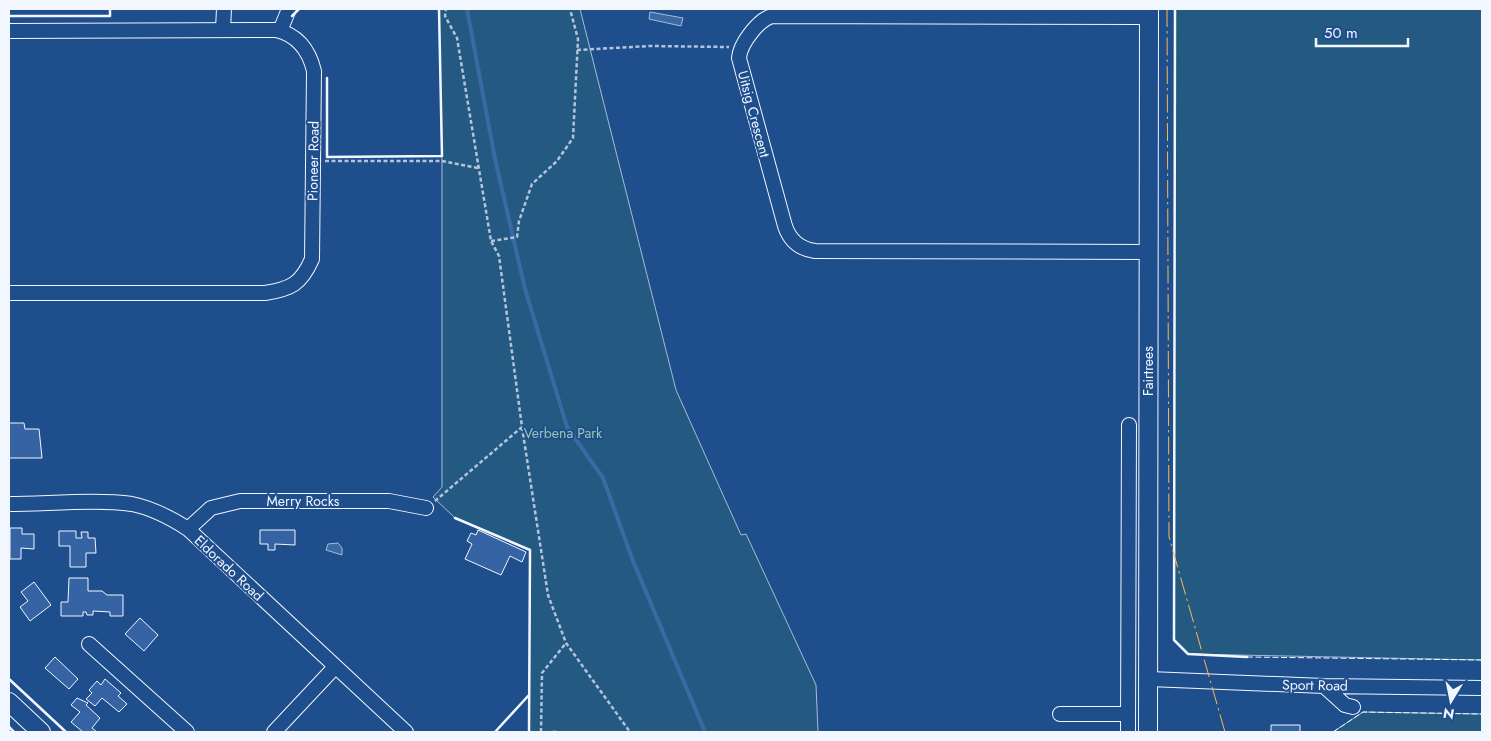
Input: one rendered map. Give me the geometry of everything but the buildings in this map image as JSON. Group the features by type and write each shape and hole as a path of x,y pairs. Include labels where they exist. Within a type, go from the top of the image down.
{"main road":[{"name":"Fairtrees","path":"1148,732 1149,13"},
{"path":"9,702 41,732"}],"street":[{"path":"223,29 224,9"},
{"path":"9,31 223,29 280,31 289,9"},
{"path":"740,50 762,20 772,16 1149,13"},
{"name":"Pioneer Road","path":"9,293 265,293 290,287 300,280 312,259 314,71 311,57 295,38 280,31"},
{"name":"Uitsig Crescent","path":"740,50 740,62 784,226 794,242 804,248 816,252 1148,252"},
{"path":"1128,732 1130,424"},
{"name":"Merry Rocks","path":"188,528 211,508 240,501 390,501 407,502 426,508"},
{"name":"Eldorado Road","path":"9,504 131,504 162,514 188,528 406,732"},
{"path":"1129,514 1148,514"},
{"path":"89,644 187,732"},
{"path":"274,732 335,667"},
{"name":"Sport Road","path":"1148,679 1324,686 1482,688"},
{"path":"1324,686 1343,704 1353,707"},
{"path":"1060,714 1128,714"}],"path":[{"path":"446,9 445,16 457,38 491,241 499,256 522,427 548,595 566,643 630,732"},
{"path":"491,241 518,237 519,221 532,184 557,161 573,138 578,39 570,9"},
{"path":"577,50 715,46 740,50"},
{"path":"313,161 442,161 478,168"},
{"path":"426,508 522,427"},
{"path":"541,732 542,673 566,643"}],"green space":[{"name":"Verbena Park","path":"439,9 580,9 676,390 741,535 746,534 816,685 818,732 529,732 530,550 455,518 433,497 442,487 442,167"},
{"path":"1175,9 1482,9 1482,660 1188,654 1174,640"},
{"path":"1363,712 1482,714 1482,732 1333,732"}],"shaded area":[{"path":"650,12 683,18 681,26 649,19"},
{"path":"338,543 342,548 342,555 326,550 328,544"}],"waterway":[{"path":"467,9 495,159 525,289 567,427 603,478 633,561 705,732"}],"fence":[{"path":"1247,657 1482,660"},
{"path":"1333,732 1363,712 1482,714"}],"wall":[{"path":"9,16 110,16 110,9"},
{"path":"292,16 299,9"},
{"path":"327,78 327,157 442,156 439,9"},
{"path":"1175,9 1174,640 1188,654 1247,657"},
{"path":"455,518 530,550 529,732"},
{"path":"9,679 66,732"},
{"path":"495,732 529,695"},
{"path":"9,727 14,732"}],"power":[{"path":"1167,9 1169,537 1225,732"}]}
